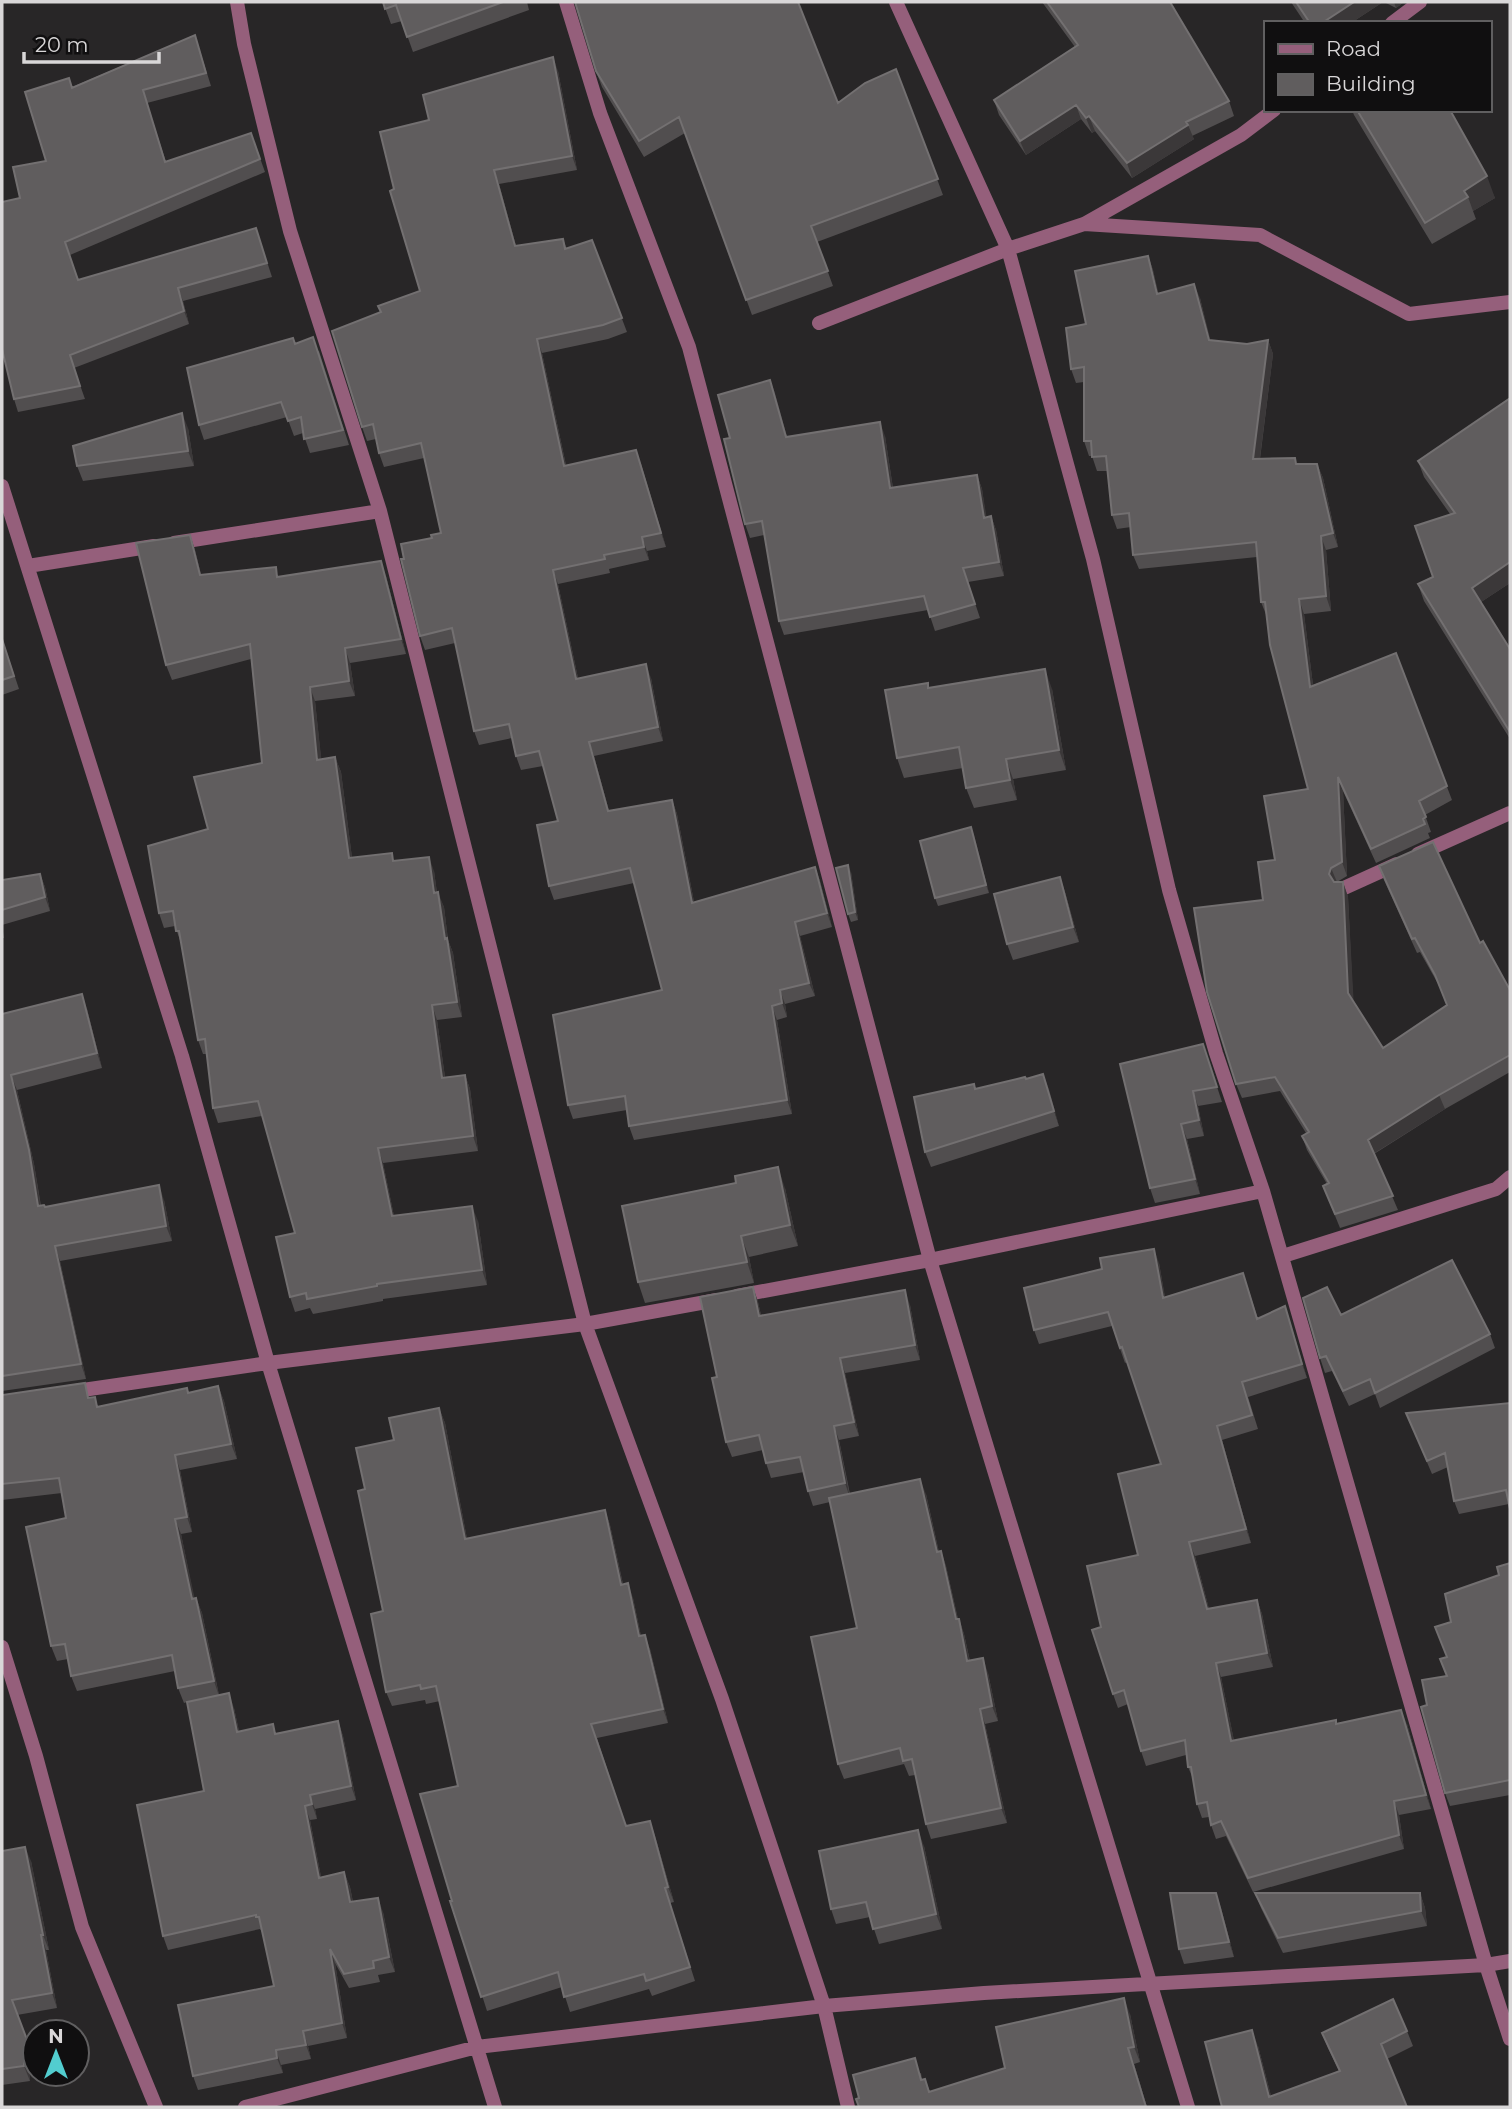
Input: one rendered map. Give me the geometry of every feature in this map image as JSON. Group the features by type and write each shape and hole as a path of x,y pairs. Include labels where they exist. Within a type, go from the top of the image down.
{"street":[{"path":"237,2 244,44 290,231 380,511 585,1324 722,1699 824,2006 848,2107"},
{"path":"566,2 600,113 689,347 930,1260 1188,2107"},
{"path":"896,2 1008,249 1093,559 1169,890 1216,1052 1283,1256 1486,1965 1510,2039"},
{"path":"1395,21 1420,2"},
{"path":"819,323 1008,249 1084,224 1241,135 1271,112"},
{"path":"1084,224 1260,235 1409,314 1510,302"},
{"path":"2,486 182,1056 268,1363 495,2107"},
{"path":"28,566 380,511"},
{"path":"1343,888 1510,814"},
{"path":"1283,1256 1496,1189 1510,1177"},
{"path":"55,1394 268,1363 585,1324 930,1260 1263,1191"},
{"path":"2,1647 36,1756 82,1927 156,2107"},
{"path":"245,2107 477,2047 824,2006 984,1993 1486,1965 1510,1961"}],"building":[{"path":"383,2 503,2 407,37 396,5 385,9"},
{"path":"575,2 798,2 838,103 865,83 896,69 938,179 811,226 828,271 746,300 679,117 639,141 596,71"},
{"path":"1047,2 1170,2 1229,101 1186,122 1188,125 1127,163 1089,116 1086,118 1076,105 1020,141 994,100 1078,45"},
{"path":"1296,2 1354,2 1325,21 1309,21"},
{"path":"195,35 206,73 143,90 165,162 251,133 260,159 65,242 78,280 256,228 267,263 178,288 184,311 70,355 80,386 14,399 2,349 2,202 20,198 13,167 46,161 25,92 69,78 72,88"},
{"path":"553,57 572,156 494,170 515,246 563,239 565,249 592,240 622,318 603,325 537,339 564,466 636,450 661,533 642,537 644,547 553,570 576,679 646,664 658,727 589,742 608,811 672,800 692,903 815,867 827,913 795,922 809,983 780,990 782,1003 772,1006 787,1100 629,1126 625,1096 568,1105 553,1015 662,990 630,868 549,886 537,825 558,821 539,751 516,756 509,724 474,731 452,628 420,636 401,559 404,559 401,544 432,538 431,535 441,533 421,443 379,453 373,424 362,427 332,331 381,312 378,306 420,291 390,191 394,189 380,132 429,120 423,95"},
{"path":"1358,112 1451,112 1487,176 1464,191 1468,197 1425,223"},
{"path":"1148,256 1157,294 1194,284 1209,340 1247,344 1268,340 1253,459 1295,458 1296,464 1317,464 1333,533 1321,536 1326,596 1299,599 1310,687 1396,653 1447,786 1419,801 1426,817 1423,819 1425,824 1371,849 1338,777 1342,862 1331,868 1329,874 1334,882 1343,882 1348,993 1383,1048 1447,1005 1435,975 1415,938 1412,939 1379,866 1433,842 1480,943 1483,941 1510,990 1510,1055 1439,1095 1368,1140 1393,1196 1335,1214 1323,1186 1329,1183 1302,1136 1309,1132 1275,1077 1236,1084 1207,992 1194,908 1263,900 1258,862 1275,860 1264,796 1308,789 1270,645 1265,602 1261,602 1256,542 1133,555 1129,513 1112,515 1106,456 1092,457 1091,441 1084,441 1084,367 1071,369 1066,328 1086,324 1075,271"},
{"path":"313,337 343,430 304,439 301,417 288,421 281,402 199,425 187,368 293,338 295,344"},
{"path":"770,380 786,437 880,422 890,488 977,475 984,518 991,516 999,562 963,568 975,604 930,617 924,596 779,621 762,521 745,524 724,439 730,438 718,395"},
{"path":"1509,399 1510,562 1472,588 1510,649 1510,732 1418,584 1433,577 1415,526 1455,513 1418,461"},
{"path":"182,413 188,451 77,466 73,446"},
{"path":"190,535 200,575 276,567 277,577 381,561 401,639 345,648 349,681 310,687 317,760 335,757 349,858 392,853 393,861 429,857 434,893 438,892 445,939 447,938 457,1002 432,1005 442,1078 465,1075 473,1136 378,1148 392,1216 472,1206 482,1270 377,1284 307,1299 306,1293 290,1297 276,1237 295,1233 258,1101 213,1108 205,1039 198,1040 179,931 176,931 173,911 159,913 148,846 208,829 194,777 262,763 250,644 166,665 136,543"},
{"path":"2,639 14,676 2,680"},
{"path":"1045,669 1059,750 1006,759 1010,780 966,788 959,747 897,758 885,690 928,683 928,688"},
{"path":"971,827 986,885 935,898 920,841"},
{"path":"848,865 855,912 848,914 836,868"},
{"path":"40,874 45,897 2,910 2,880"},
{"path":"1060,877 1073,927 1007,944 994,894"},
{"path":"82,994 97,1053 11,1075 29,1150 38,1206 45,1207 159,1185 166,1226 55,1246 81,1364 2,1376 2,1014"},
{"path":"1203,1044 1217,1087 1193,1091 1199,1120 1181,1124 1195,1179 1150,1188 1120,1064"},
{"path":"1043,1074 1054,1111 925,1152 914,1097 974,1084 975,1089"},
{"path":"778,1167 790,1225 741,1236 747,1262 638,1282 622,1206 736,1183 735,1176"},
{"path":"1154,1249 1163,1298 1243,1273 1257,1319 1285,1306 1302,1364 1242,1382 1252,1415 1217,1426 1246,1529 1189,1542 1207,1609 1257,1600 1267,1653 1216,1663 1231,1741 1336,1720 1336,1724 1401,1710 1426,1795 1394,1801 1399,1835 1248,1878 1221,1821 1211,1825 1207,1802 1197,1804 1185,1740 1141,1751 1124,1690 1113,1694 1092,1630 1101,1627 1087,1566 1138,1555 1118,1474 1161,1464 1122,1347 1120,1348 1108,1312 1034,1330 1024,1288 1102,1269 1100,1258"},
{"path":"1452,1260 1490,1334 1375,1393 1370,1379 1343,1391 1326,1356 1320,1358 1303,1298 1327,1287 1341,1315"},
{"path":"753,1287 759,1316 905,1290 915,1345 840,1358 854,1422 834,1426 845,1483 808,1491 800,1457 766,1463 759,1435 726,1442 712,1378 717,1377 700,1297"},
{"path":"85,1383 88,1398 95,1397 97,1407 187,1388 188,1393 218,1386 231,1444 175,1455 187,1517 175,1519 192,1599 196,1598 214,1681 178,1688 172,1655 71,1676 65,1644 51,1646 26,1527 66,1518 59,1478 2,1484 2,1395"},
{"path":"1510,1403 1510,1509 1506,1490 1454,1501 1445,1453 1427,1461 1406,1413"},
{"path":"439,1408 465,1539 605,1510 621,1585 628,1583 639,1636 645,1635 663,1709 591,1724 626,1826 650,1821 668,1887 665,1888 690,1967 646,1981 644,1974 564,1997 558,1972 481,1997 420,1794 458,1786 436,1686 421,1689 420,1685 386,1692 371,1614 383,1611 358,1491 365,1489 356,1448 394,1440 389,1418"},
{"path":"920,1479 937,1552 941,1551 956,1619 959,1619 967,1661 983,1658 992,1706 980,1709 1001,1808 926,1824 912,1759 903,1761 900,1748 838,1764 811,1637 857,1628 829,1498"},
{"path":"1510,1563 1510,1780 1445,1793 1421,1707 1427,1705 1422,1680 1447,1676 1440,1659 1447,1657 1435,1627 1451,1622 1445,1594 1499,1575 1497,1567"},
{"path":"229,1693 237,1732 273,1724 275,1734 338,1721 351,1786 310,1795 312,1804 305,1806 319,1878 344,1872 350,1902 378,1898 389,1957 373,1961 374,1968 344,1974 330,1949 342,2023 303,2031 306,2045 276,2050 277,2058 193,2076 178,2005 274,1986 259,1917 256,1915 163,1936 137,1805 204,1791 187,1702"},
{"path":"918,1830 936,1914 873,1929 866,1902 831,1909 819,1851"},
{"path":"25,1847 52,1993 12,2000 21,2024 21,2066 2,2069 2,1851"},
{"path":"1170,1893 1216,1893 1229,1942 1179,1949"},
{"path":"1255,1893 1420,1893 1421,1911 1278,1938"},
{"path":"1124,1998 1134,2047 1128,2048 1146,2107 859,2107 853,2075 915,2058 921,2080 925,2079 929,2092 1005,2068 996,2027"},
{"path":"1393,1999 1407,2031 1381,2044 1407,2107 1222,2107 1205,2042 1252,2030 1269,2097 1340,2071 1322,2033"}]}
